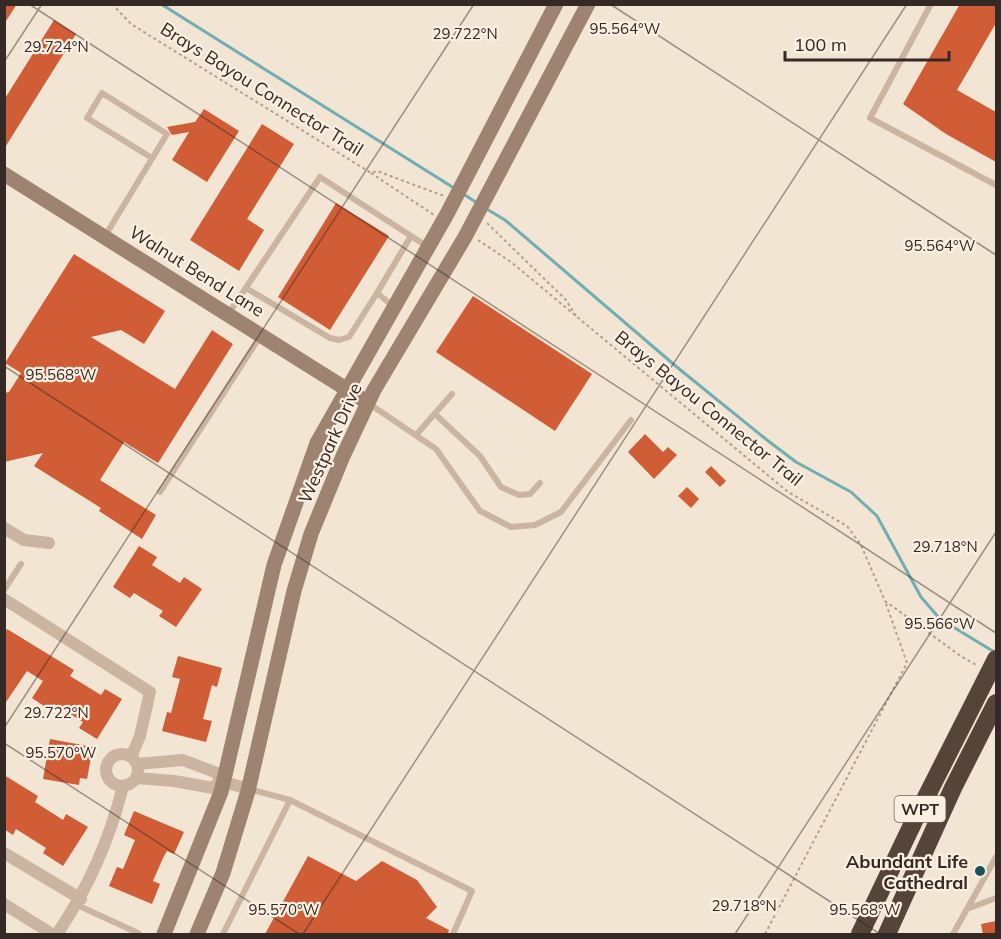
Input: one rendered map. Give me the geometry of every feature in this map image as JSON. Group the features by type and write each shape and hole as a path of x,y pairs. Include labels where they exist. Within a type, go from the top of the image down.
{"highway":[{"name":"WPT","path":"860,934 996,659"},
{"name":"WPT","path":"886,934 953,788 996,703"}],"main road":[{"name":"Westpark Drive","path":"164,934 222,782 274,565 286,525 317,442 475,162 556,4"},
{"name":"Westpark Drive","path":"197,934 223,873 249,789 278,656 311,534 367,402 465,237 588,4"},
{"name":"Walnut Bend Lane","path":"6,177 367,402"},
{"path":"286,525 311,534"},
{"path":"253,651 278,656"}],"street":[{"path":"4,528 24,540 49,543"},
{"path":"4,599 150,692 134,760 136,778"},
{"path":"123,786 110,781 107,765 119,754 134,760 183,760 217,773 222,782 249,789"},
{"path":"4,904 54,934 79,902 118,809 123,786 136,778 174,781 213,788 222,782"},
{"path":"4,853 79,902"}],"lane":[{"path":"931,4 870,118 996,185"},
{"path":"104,236 167,134 102,93 87,118 152,158"},
{"path":"229,314 320,177 428,247"},
{"path":"246,288 330,338 339,340 349,337 411,236"},
{"path":"377,293 394,306"},
{"path":"160,492 261,334"},
{"path":"416,435 452,394"},
{"path":"367,402 436,449 480,511 511,527 535,525 561,512 631,420"},
{"path":"435,414 480,456 501,487 511,493 530,494 540,483"},
{"path":"4,590 21,564"},
{"path":"249,789 290,800 472,891 453,934"},
{"path":"224,934 290,800"},
{"path":"953,934 996,857"},
{"path":"968,909 996,898"},
{"path":"79,902 138,933"}],"path":[{"name":"Brays Bayou Connector Trail","path":"112,4 131,24 372,173 447,212"},
{"name":"Brays Bayou Connector Trail","path":"372,173 377,171 447,212"},
{"name":"Brays Bayou Connector Trail","path":"480,218 489,224 566,300 578,318"},
{"name":"Brays Bayou Connector Trail","path":"465,237 484,242 788,492 847,526 861,545 885,601 907,663 765,934"},
{"path":"885,601 979,667"}],"building":[{"path":"4,4 17,4 4,24"},
{"path":"960,4 996,4 996,23 957,90 996,112 996,162 946,134 903,104"},
{"path":"54,20 76,34 4,149 4,100"},
{"path":"204,109 239,131 207,182 172,160 189,132 172,135 167,127 195,122"},
{"path":"262,124 294,144 247,219 264,230 239,271 190,240"},
{"path":"336,203 389,236 330,330 278,297"},
{"path":"74,254 165,311 144,344 121,330 91,337 175,389 212,330 233,344 158,463 124,442 100,480 156,515 142,539 99,511 101,508 34,466 43,453 4,462 4,393 9,392 21,373 5,363"},
{"path":"473,296 592,374 555,431 436,352"},
{"path":"645,434 663,452 668,447 677,455 654,479 628,452"},
{"path":"711,466 726,481 720,487 705,472"},
{"path":"687,487 699,499 691,508 678,496"},
{"path":"139,546 157,557 152,565 180,583 184,577 202,589 176,627 159,616 163,611 134,593 130,598 113,587"},
{"path":"7,629 74,670 70,676 101,695 105,689 122,699 97,739 79,728 83,722 54,704 50,710 32,698 43,681 27,671 4,705 4,634"},
{"path":"178,656 222,668 217,687 212,685 203,719 212,721 206,742 162,731 167,712 171,713 180,679 172,677"},
{"path":"50,739 93,747 87,779 80,778 79,785 43,779"},
{"path":"4,775 38,796 35,802 63,820 66,814 88,827 63,866 43,853 46,848 16,829 13,835 4,829"},
{"path":"134,811 184,832 174,854 167,851 163,858 153,881 160,884 152,904 109,886 117,867 123,869 135,840 124,835"},
{"path":"308,856 356,881 382,861 417,880 437,907 426,918 449,930 448,934 265,934"},
{"path":"996,921 996,934 983,934 981,924"}],"waterway":[{"path":"161,4 454,188"},
{"path":"462,193 477,203"},
{"path":"485,208 505,220 678,368 767,440 796,462 851,492 877,516 921,597 940,619 996,653"}],"place":[{"name":"Abundant Life Cathedral","path":"980,871"}]}
